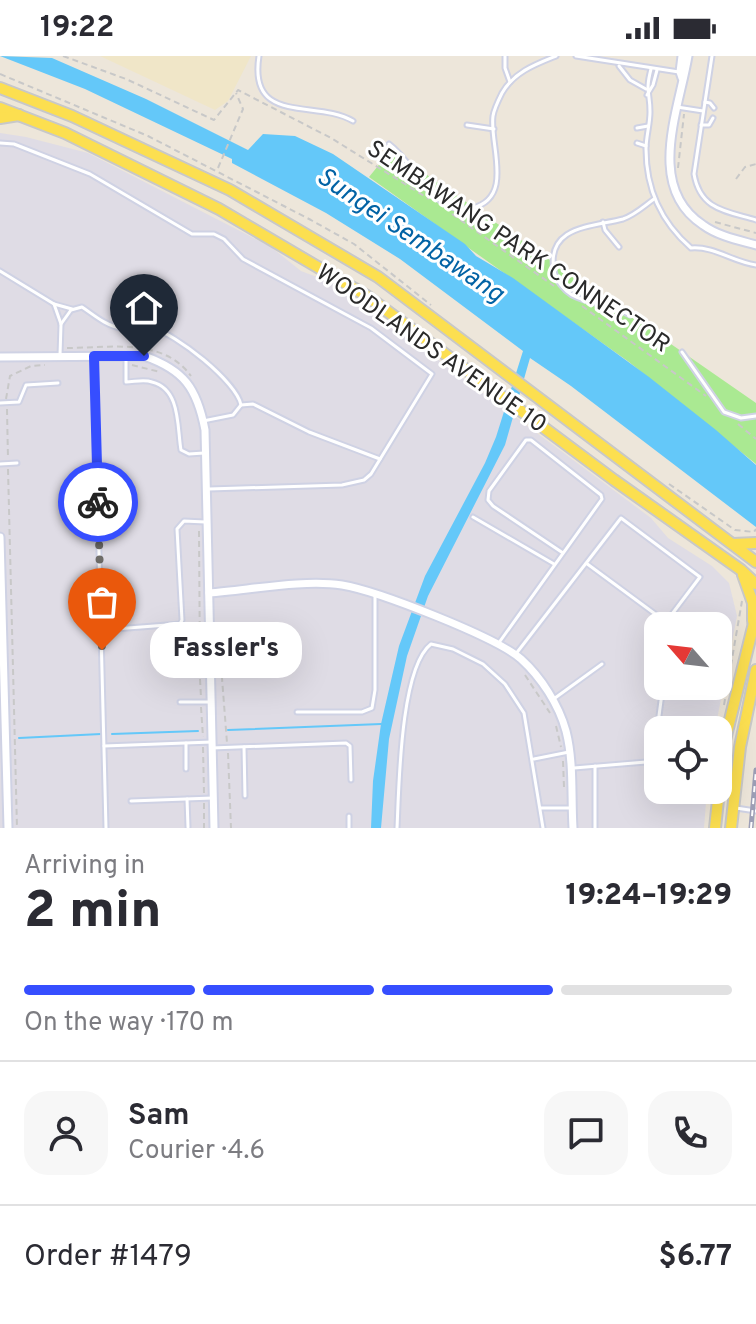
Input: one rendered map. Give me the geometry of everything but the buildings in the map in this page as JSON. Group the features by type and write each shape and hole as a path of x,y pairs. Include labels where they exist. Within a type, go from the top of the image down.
{"main road":[{"name":"WOODLANDS AVENUE 10","path":"0,88 72,116 222,186 378,277 756,562"},
{"name":"WOODLANDS AVENUE 10","path":"0,108 65,133 219,209 367,296 756,584"},
{"path":"0,118 21,115"},
{"path":"731,544 756,543"},
{"path":"715,828 724,744 755,621 753,603 741,570"},
{"path":"731,828 729,809 756,670"}],"street":[{"path":"685,56 668,162 679,199 689,215 706,227 756,245"},
{"path":"0,357 60,352 126,360 144,356 181,374 193,390 203,421 205,453 214,828"},
{"path":"0,537 4,817 8,828"},
{"path":"209,593 342,585 375,594 498,644 534,673 566,730 570,768 568,808 573,828"}],"lane":[{"path":"259,56 257,75 261,88 269,98 289,107 353,121"},
{"path":"505,56 510,82"},
{"path":"389,144 438,199 458,210 469,209 486,201 496,184 493,116 502,93 530,66 556,56"},
{"path":"576,56 682,75"},
{"path":"712,56 694,174 702,198 717,209 756,220"},
{"path":"618,64 630,80 646,92"},
{"path":"651,69 646,92 650,113 647,173 654,199 663,216 691,248 704,247 736,261 756,265"},
{"path":"646,92 653,85 657,70"},
{"path":"705,102 714,108"},
{"path":"677,107 703,111"},
{"path":"701,125 709,125 713,118"},
{"path":"467,125 494,129"},
{"path":"637,128 648,126"},
{"path":"0,143 14,144 90,174 192,234 214,234 224,239 243,259 371,328 432,374 371,474 355,483 206,489"},
{"path":"637,143 646,146"},
{"path":"630,315 610,305 582,300 569,293 556,278 553,265 556,247 561,239 588,225 624,218 654,199"},
{"path":"603,222 605,230 619,247"},
{"path":"0,271 54,304 72,309 82,307 104,323 119,328 151,327 174,338 230,385 241,405"},
{"path":"54,304 61,324 60,352"},
{"path":"61,324 72,309"},
{"path":"682,352 724,412 741,418 756,416"},
{"path":"94,356 106,828"},
{"path":"126,360 126,382 151,381 163,387 175,406 181,450 189,454 205,453"},
{"path":"0,403 21,400 26,385 58,383"},
{"path":"203,421 233,415 241,405 253,404 309,432 380,459"},
{"path":"498,644 602,499 601,495 531,440 526,440 489,491 488,500 563,553"},
{"path":"0,464 17,463"},
{"path":"473,517 554,564"},
{"path":"515,655 586,563 621,518 700,577 666,622 586,563"},
{"path":"115,629 180,624 177,529 184,521 207,522"},
{"path":"297,712 362,712 372,708 375,690 375,594"},
{"path":"397,828 401,751 412,683 422,651 431,644 453,649 483,664 505,684 524,713 543,828"},
{"path":"183,646 186,674 211,675"},
{"path":"552,701 602,664"},
{"path":"180,702 211,702"},
{"path":"104,746 186,743 244,747 346,743 350,746 351,780"},
{"path":"186,743 186,769"},
{"path":"244,747 245,796"},
{"path":"533,759 566,752"},
{"path":"570,768 644,762"},
{"path":"595,766 595,828"},
{"path":"131,801 213,798"},
{"path":"187,799 188,827"},
{"path":"541,808 568,808"},
{"path":"729,809 756,811"},
{"path":"349,816 349,828"},
{"path":"715,828 721,816"}],"path":[{"path":"63,56 126,79 214,120 235,92 243,109 217,170"},
{"path":"0,74 121,124 206,165"},
{"name":"SEMBAWANG PARK CONNECTOR","path":"235,92 238,90 331,138 432,201"},
{"path":"736,179 745,167 756,164"},
{"name":"SEMBAWANG PARK CONNECTOR","path":"445,209 559,289"},
{"name":"SEMBAWANG PARK CONNECTOR","path":"583,306 690,383 756,439"},
{"path":"60,352 126,347 156,350 187,370 197,384"},
{"path":"126,360 163,373"},
{"path":"0,378 8,379 31,366 46,365"},
{"path":"8,379 6,403 17,828"},
{"path":"665,482 735,530 754,532 756,529"},
{"path":"724,704 742,601"},
{"path":"218,627 231,828"},
{"path":"521,669 554,718 566,752 568,808"}],"shaded area":[{"path":"100,56 251,56 228,101 215,110"},
{"path":"0,133 88,153 271,247 301,271 338,285 651,518 668,538 712,566 729,583 737,616 732,642 732,612 644,612 644,700 721,700 718,716 644,716 644,804 706,804 704,828 0,828"}],"green space":[{"path":"391,150 756,403 756,464 629,362 369,177"}],"water":[{"name":"Sungei Sembawang","path":"0,56 52,58 146,99 248,150 263,134 295,136 333,154 465,244 476,256 513,278 649,377 756,465 756,527 530,358 505,445 428,596 407,656 389,739 381,828 371,828 373,781 381,724 399,646 425,576 496,437 523,351 400,259 326,213 232,163 232,159 85,89"}],"waterway":[{"path":"228,730 381,724"},
{"path":"112,734 198,731"},
{"path":"19,738 101,734"}],"railway":[{"path":"751,828 756,770"}],"way so far":[{"path":"98,502 102,650"}],"place":[{"name":"Fassler's","path":"102,650"}],"route":[{"path":"98,502 94,356 144,356"}]}
